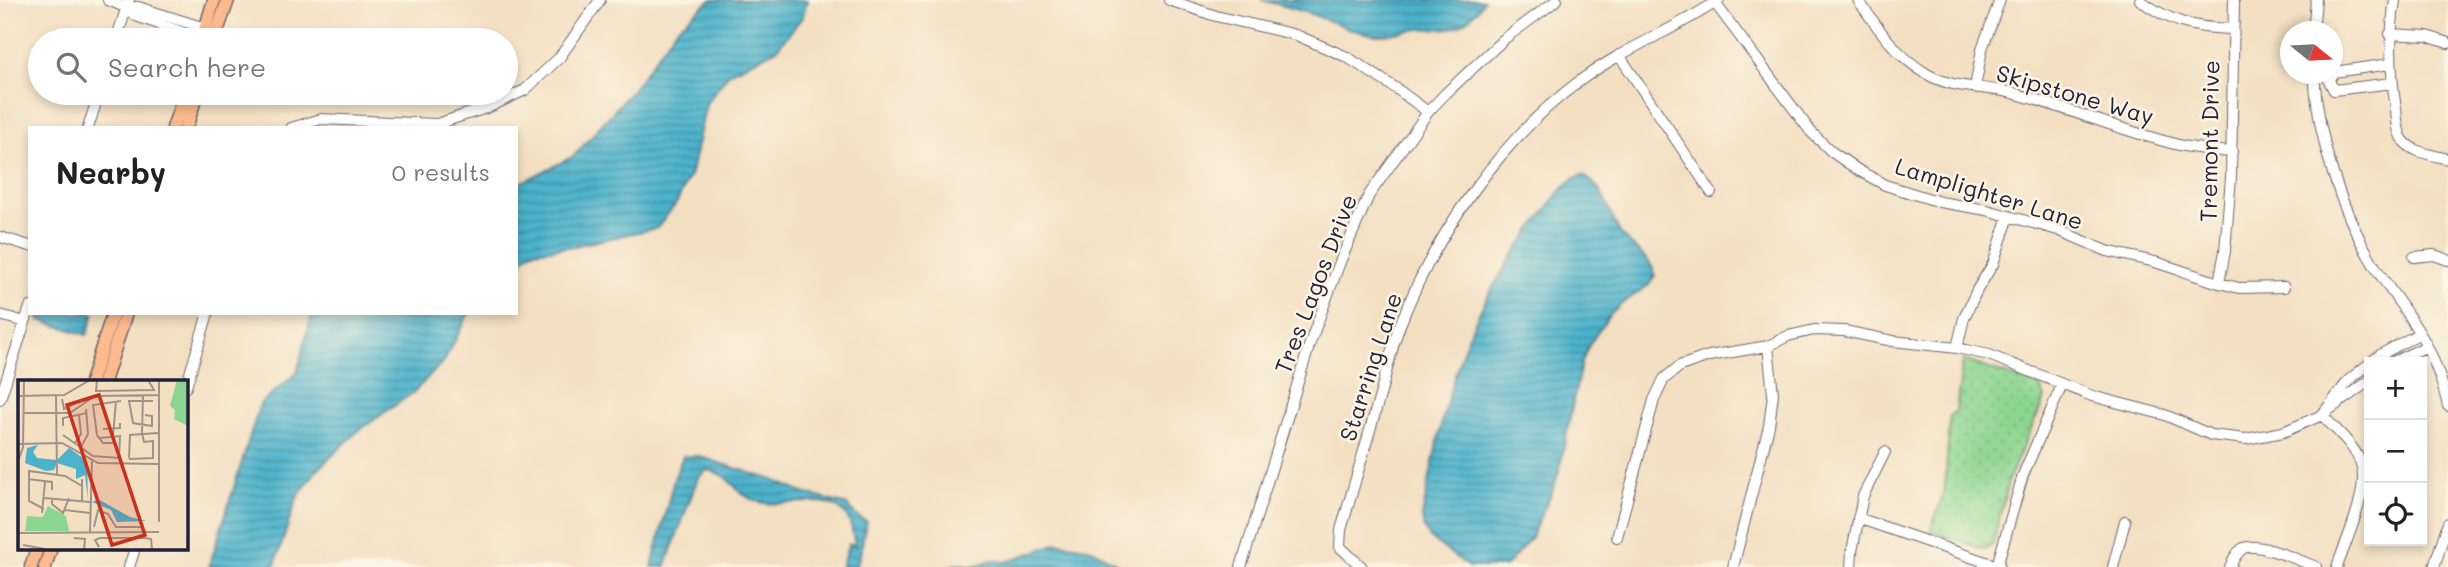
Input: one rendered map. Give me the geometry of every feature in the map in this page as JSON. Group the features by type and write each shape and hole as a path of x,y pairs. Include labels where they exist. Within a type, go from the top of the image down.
{"main road":[{"path":"210,28 215,0"},
{"path":"213,28 228,0"},
{"path":"174,126 181,105"},
{"path":"187,126 193,105"},
{"path":"92,380 112,315"},
{"path":"105,380 125,315"},
{"path":"31,567 36,550"},
{"path":"44,567 50,550"}],"street":[{"path":"108,0 138,7 187,28"},
{"path":"518,93 559,58 600,0"},
{"path":"1169,0 1216,16 1296,35 1348,57 1428,112"},
{"name":"Tres Lagos Drive","path":"1241,567 1311,340 1369,195 1428,112 1484,56 1557,0"},
{"name":"Skipstone Way","path":"1858,0 1884,36 1913,65 1946,83 2019,94 2179,145 2232,152"},
{"path":"1975,88 1982,49 2000,0"},
{"path":"2140,0 2168,19 2186,25 2232,30"},
{"name":"Tremont Drive","path":"2219,283 2225,250 2232,152 2234,0"},
{"path":"2314,21 2316,0"},
{"path":"2395,0 2390,34 2390,64 2398,128 2403,140 2413,148 2448,159"},
{"name":"Starring Lane","path":"1362,567 1340,547 1341,530 1399,327 1426,266 1459,210 1524,132 1566,92 1619,55 1677,26 1717,1"},
{"name":"Lamplighter Lane","path":"1717,1 1811,132 1832,152 1885,185 1914,196 1987,209 2058,230 2107,251 2155,262 2219,283 2239,288 2284,287"},
{"path":"120,28 128,4"},
{"path":"2390,34 2427,36 2448,43"},
{"path":"1619,55 1711,192"},
{"path":"2343,71 2390,64"},
{"path":"2356,69 2358,87"},
{"path":"2331,84 2334,89 2392,83"},
{"path":"2315,84 2319,118 2336,181 2354,229 2374,266 2427,346 2448,406"},
{"path":"89,126 95,105"},
{"path":"297,126 321,118 437,124 493,105"},
{"path":"1957,348 1976,290 1996,257 2009,216"},
{"path":"0,237 28,245"},
{"path":"2414,257 2434,255 2448,260"},
{"path":"0,399 28,312"},
{"path":"0,315 24,322"},
{"path":"187,384 207,315"},
{"path":"1617,537 1654,400 1664,379 1681,366 1709,356 1768,346 1788,336 1814,330 1844,331 1989,355 2092,396 2165,415 2211,435 2235,438 2246,439 2283,432 2322,415 2364,384"},
{"path":"2378,357 2420,333"},
{"path":"1733,567 1769,426 1773,394 1768,346"},
{"path":"2404,357 2427,346"},
{"path":"2322,415 2364,368"},
{"path":"2357,374 2364,380"},
{"path":"1858,518 1999,566 2023,475 2062,385"},
{"path":"2322,415 2355,453 2362,467 2360,500 2337,567"},
{"path":"1851,567 1863,496 1885,453"},
{"path":"2113,567 2125,521"},
{"path":"2434,567 2448,523"},
{"path":"2230,567 2244,547 2256,545 2316,567"},
{"path":"130,567 134,550"}],"green space":[{"path":"1963,360 2040,386 2045,398 2009,478 1993,544 1983,549 1931,531 1945,488 1950,416 1956,411"}],"water":[{"path":"711,0 807,0 803,16 777,49 729,73 706,104 691,173 676,204 657,228 574,246 533,251 518,263 518,184 574,156 632,90 677,28"},
{"path":"1261,0 1484,0 1470,18 1456,26 1382,35 1354,30"},
{"path":"1582,175 1596,186 1621,234 1651,264 1655,276 1649,285 1609,316 1589,345 1581,364 1559,471 1530,539 1505,567 1469,567 1430,538 1424,529 1422,516 1452,383 1467,340 1502,273 1561,190"},
{"path":"40,315 93,315 87,335 39,320"},
{"path":"312,315 468,315 445,360 414,392 357,432 316,471 297,498 274,567 209,567 260,404 297,373"},
{"path":"683,456 698,456 773,480 803,493 847,505 855,515 867,522 855,567 841,567 849,544 855,545 848,518 840,509 817,502 762,503 744,495 721,475 706,470 698,478 665,567 652,567 674,479"},
{"path":"1058,543 1092,549 1121,567 949,567 959,563 972,566 993,560 1006,562"}]}
